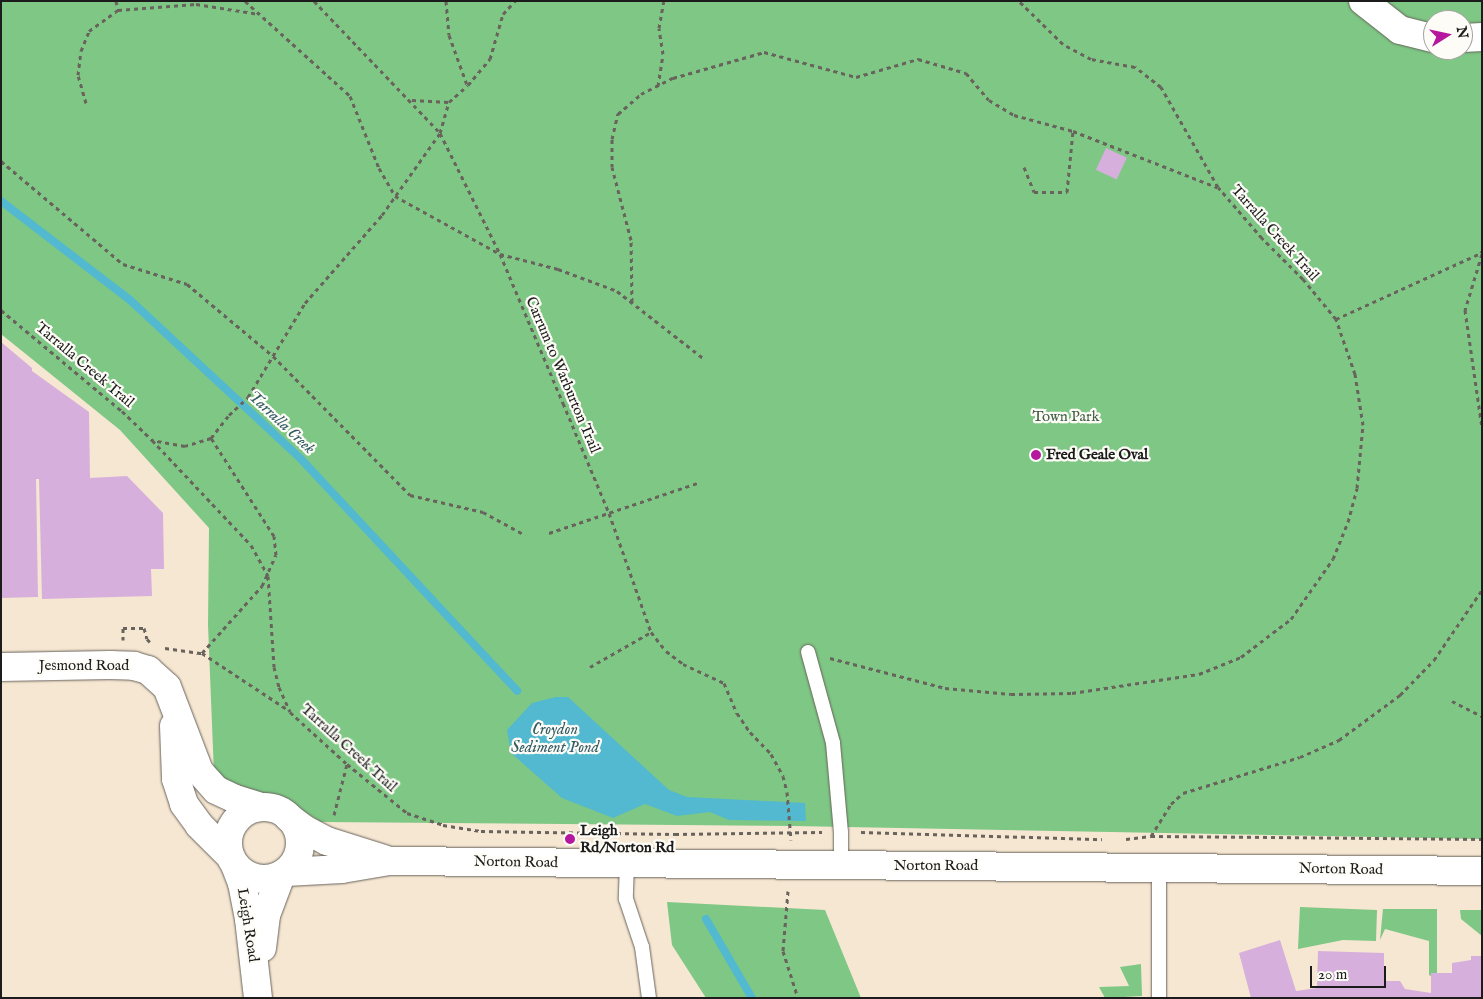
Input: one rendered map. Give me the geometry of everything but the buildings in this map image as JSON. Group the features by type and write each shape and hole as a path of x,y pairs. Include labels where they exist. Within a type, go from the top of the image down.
{"street":[{"path":"1363,1 1400,30 1423,36"},
{"name":"Jesmond Road","path":"1,667 125,666 148,670 167,687 173,708 200,771 216,790 235,799 261,807"},
{"name":"Jesmond Road","path":"173,708 176,779 184,804 199,825 232,860"},
{"path":"261,807 280,811 288,817 298,833 299,851 294,863 283,874 271,879 251,877 232,860 229,834 233,824 250,810 261,807"},
{"name":"Norton Road","path":"288,817 304,829 327,841 389,861"},
{"name":"Leigh Road","path":"232,860 242,884 249,919 258,992"},
{"name":"Norton Road","path":"283,874 342,869 389,861 1482,871"},
{"name":"Leigh Road","path":"258,992 266,915 283,874"}],"lane":[{"path":"808,652 833,742 841,832 841,865"},
{"path":"627,863 626,899 642,947 650,998"},
{"path":"1159,868 1159,998"}],"path":[{"path":"116,1 118,10"},
{"path":"245,1 350,96 379,168 395,196 500,254 558,269 617,291 703,358"},
{"path":"314,1 411,100 448,102"},
{"path":"446,1 449,35 468,85"},
{"path":"152,440 184,446 211,438 229,415 248,397 305,303 382,215 440,132 448,102 468,85 490,59 503,14 515,1"},
{"path":"658,86 663,54 659,28 664,1"},
{"name":"Tarralla Creek Trail","path":"1020,1 1063,44 1091,59 1135,67 1161,88 1218,187 1262,238 1303,279 1336,319"},
{"path":"86,103 78,75 81,51 89,31 118,10 196,4 260,14"},
{"path":"632,302 631,240 612,166 612,139 618,114 641,94 673,78 764,52 856,77 918,59 966,74 989,100 1014,115 1073,131 1218,187"},
{"name":"Carrum to Warburton Trail","path":"411,100 440,132 500,254 609,513 651,632 666,651 683,664 724,683 737,712 750,732 771,754 783,776 787,792 791,833 791,865 783,951 798,998"},
{"path":"1024,167 1034,192 1067,192 1073,131"},
{"path":"1,161 123,264 187,284 273,356 410,495 483,512 525,535"},
{"path":"808,652 945,688 1011,694 1072,693 1154,682 1199,674 1241,657 1291,619 1332,560 1348,522 1357,488 1363,426 1355,374 1336,319 1481,253"},
{"path":"1481,253 1465,310 1482,428"},
{"name":"Tarralla Creek Trail","path":"1,310 122,411 251,545 268,576 274,668 278,687 290,712 388,799 407,813 426,820 480,830 675,834 841,832 1106,839"},
{"path":"202,653 239,614 268,576 276,555 274,536 211,438"},
{"path":"549,533 698,483"},
{"path":"1151,836 1172,804 1183,793 1300,757 1339,740 1400,695 1434,660 1482,590"},
{"path":"125,666 123,628 144,628 147,639 152,643"},
{"path":"590,667 651,632"},
{"path":"158,646 202,653 290,712"},
{"path":"1452,701 1482,716"},
{"path":"1116,839 1151,836 1482,839"}],"green space":[{"name":"Town Park","path":"1,1 1482,1 1482,839 794,826 321,822 282,798 244,790 214,774 208,625 209,528 120,430 1,334"},
{"path":"667,902 825,910 861,998 706,998 672,945"},
{"path":"1300,907 1377,910 1376,941 1343,940 1298,949"},
{"path":"1383,909 1437,909 1437,974 1431,973 1431,976 1429,975 1429,941 1385,929 1380,940"},
{"path":"1460,910 1482,910 1482,936 1461,919"},
{"path":"1141,964 1142,996 1105,998 1099,987 1129,986 1120,967"}],"water":[{"name":"Croydon Sediment Pond","path":"556,697 568,697 669,790 687,797 805,803 806,821 729,820 710,812 677,816 645,804 613,818 562,798 511,753 507,730 532,703"}],"waterway":[{"name":"Tarralla Creek","path":"1,201 130,300 301,459 517,691"},
{"name":"Tarralla Creek","path":"706,919 752,998"}],"place":[{"name":"Fred Geale Oval","path":"1036,455"},
{"name":"Leigh Rd/Norton Rd","path":"570,839"}]}
